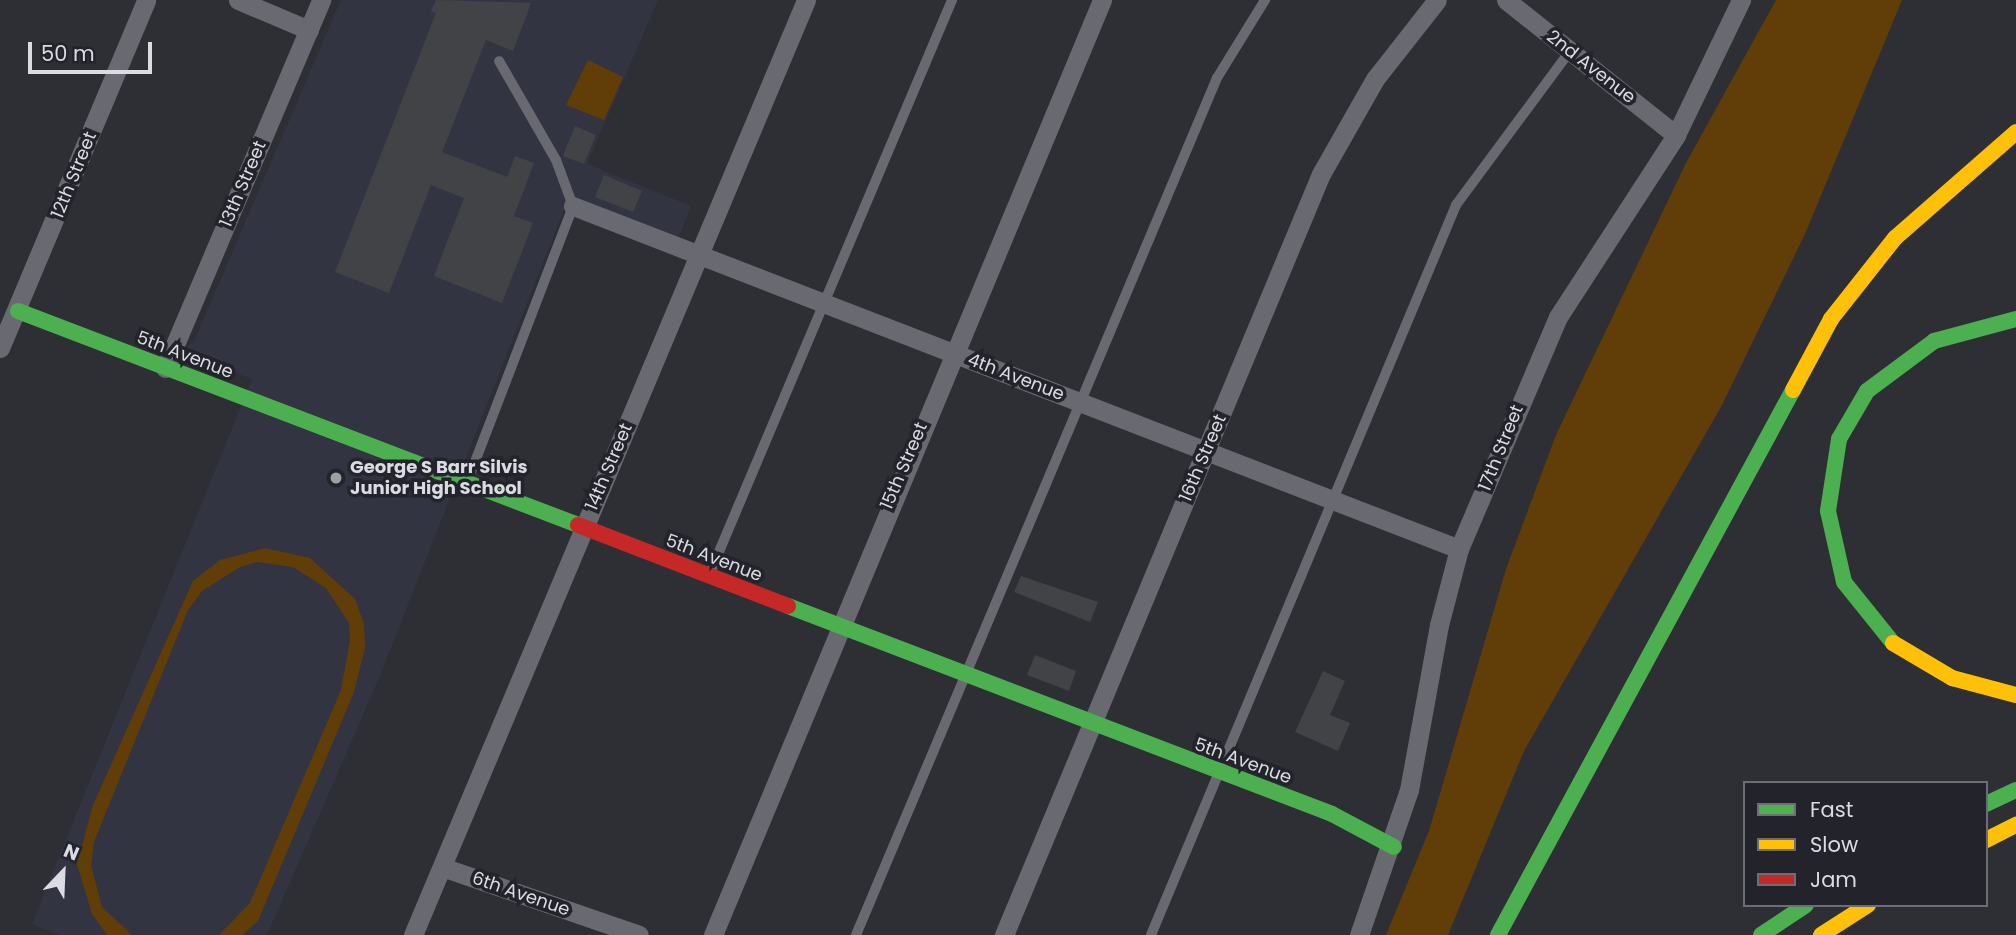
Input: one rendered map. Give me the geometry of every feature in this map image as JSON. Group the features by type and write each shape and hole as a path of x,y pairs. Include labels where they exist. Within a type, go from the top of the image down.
{"main road":[{"path":"1498,935 1832,319 1871,264 1917,216 2016,132"},
{"name":"5th Avenue","path":"18,311 838,625 1091,725 1332,814 1394,847"},
{"path":"2016,318 1934,341 1867,391 1839,439 1828,511 1844,582 1886,639 1952,678 2016,695"},
{"path":"1988,803 2016,790"},
{"path":"1988,839 2016,825"},
{"path":"1761,935 1803,907"},
{"path":"1821,935 1865,907"}],"street":[{"name":"12th Street","path":"0,348 18,311 146,0"},
{"path":"238,0 309,30"},
{"name":"13th Street","path":"165,368 321,0"},
{"name":"14th Street","path":"413,935 806,0"},
{"name":"15th Street","path":"713,935 951,353 1102,0"},
{"name":"16th Street","path":"1004,935 1321,174 1375,79 1437,0"},
{"name":"2nd Avenue","path":"1506,0 1676,135"},
{"name":"17th Street","path":"1359,935 1394,847 1459,549 1558,317 1676,135 1741,0"},
{"name":"4th Avenue","path":"573,206 698,258 1206,452 1333,496 1459,549"},
{"name":"6th Avenue","path":"442,867 639,935"}],"lane":[{"path":"708,577 952,0"},
{"path":"856,935 1226,56 1265,0"},
{"path":"1151,935 1456,205 1570,51"},
{"path":"466,484 573,206 556,160 499,61"}],"shaded area":[{"name":"George S Barr Silvis Junior High School","path":"341,0 658,0 587,164 691,206 677,241 568,199 379,678 267,935 59,935 32,924 252,379 182,352 195,339"},
{"path":"1776,0 1902,0 1805,234 1722,405 1524,751 1448,935 1386,935 1429,831 1506,569 1556,435 1686,163"},
{"path":"588,60 623,77 604,120 566,105"},
{"path":"265,548 310,558 355,599 364,624 365,648 354,692 258,921 242,935 219,935 250,903 341,690 350,640 349,623 326,588 293,567 257,562 240,567 202,591 188,610 94,842 91,865 102,907 132,935 107,935 92,914 77,864 93,805 193,581 220,560"}],"building":[{"path":"436,0 531,3 513,51 486,40 442,152 507,177 515,156 534,163 514,216 533,223 502,303 434,276 464,198 431,185 389,293 335,272 436,13 431,11"},
{"path":"575,126 596,135 584,164 563,156"},
{"path":"604,175 642,191 633,212 595,197"},
{"path":"1021,576 1098,602 1090,622 1014,592"},
{"path":"1035,655 1076,671 1069,691 1027,675"},
{"path":"1323,671 1345,681 1330,715 1350,723 1338,751 1295,732"}],"traffic: fast":[{"path":"18,311 578,525"},
{"path":"1893,643 1844,582 1828,511 1839,439 1867,391 1934,341 2016,319"},
{"path":"1498,935 1793,390"},
{"path":"788,606 1332,814 1394,847"},
{"path":"1988,803 2016,790"},
{"path":"1761,935 1803,907"}],"traffic: slow":[{"path":"1793,390 1831,319 1895,238 2016,132"},
{"path":"1893,643 1952,678 2016,695"},
{"path":"1988,839 2016,825"},
{"path":"1821,935 1865,907"}],"traffic: jam":[{"path":"578,525 788,606"}],"place":[{"name":"George S Barr Silvis Junior High School","path":"336,478"}]}
